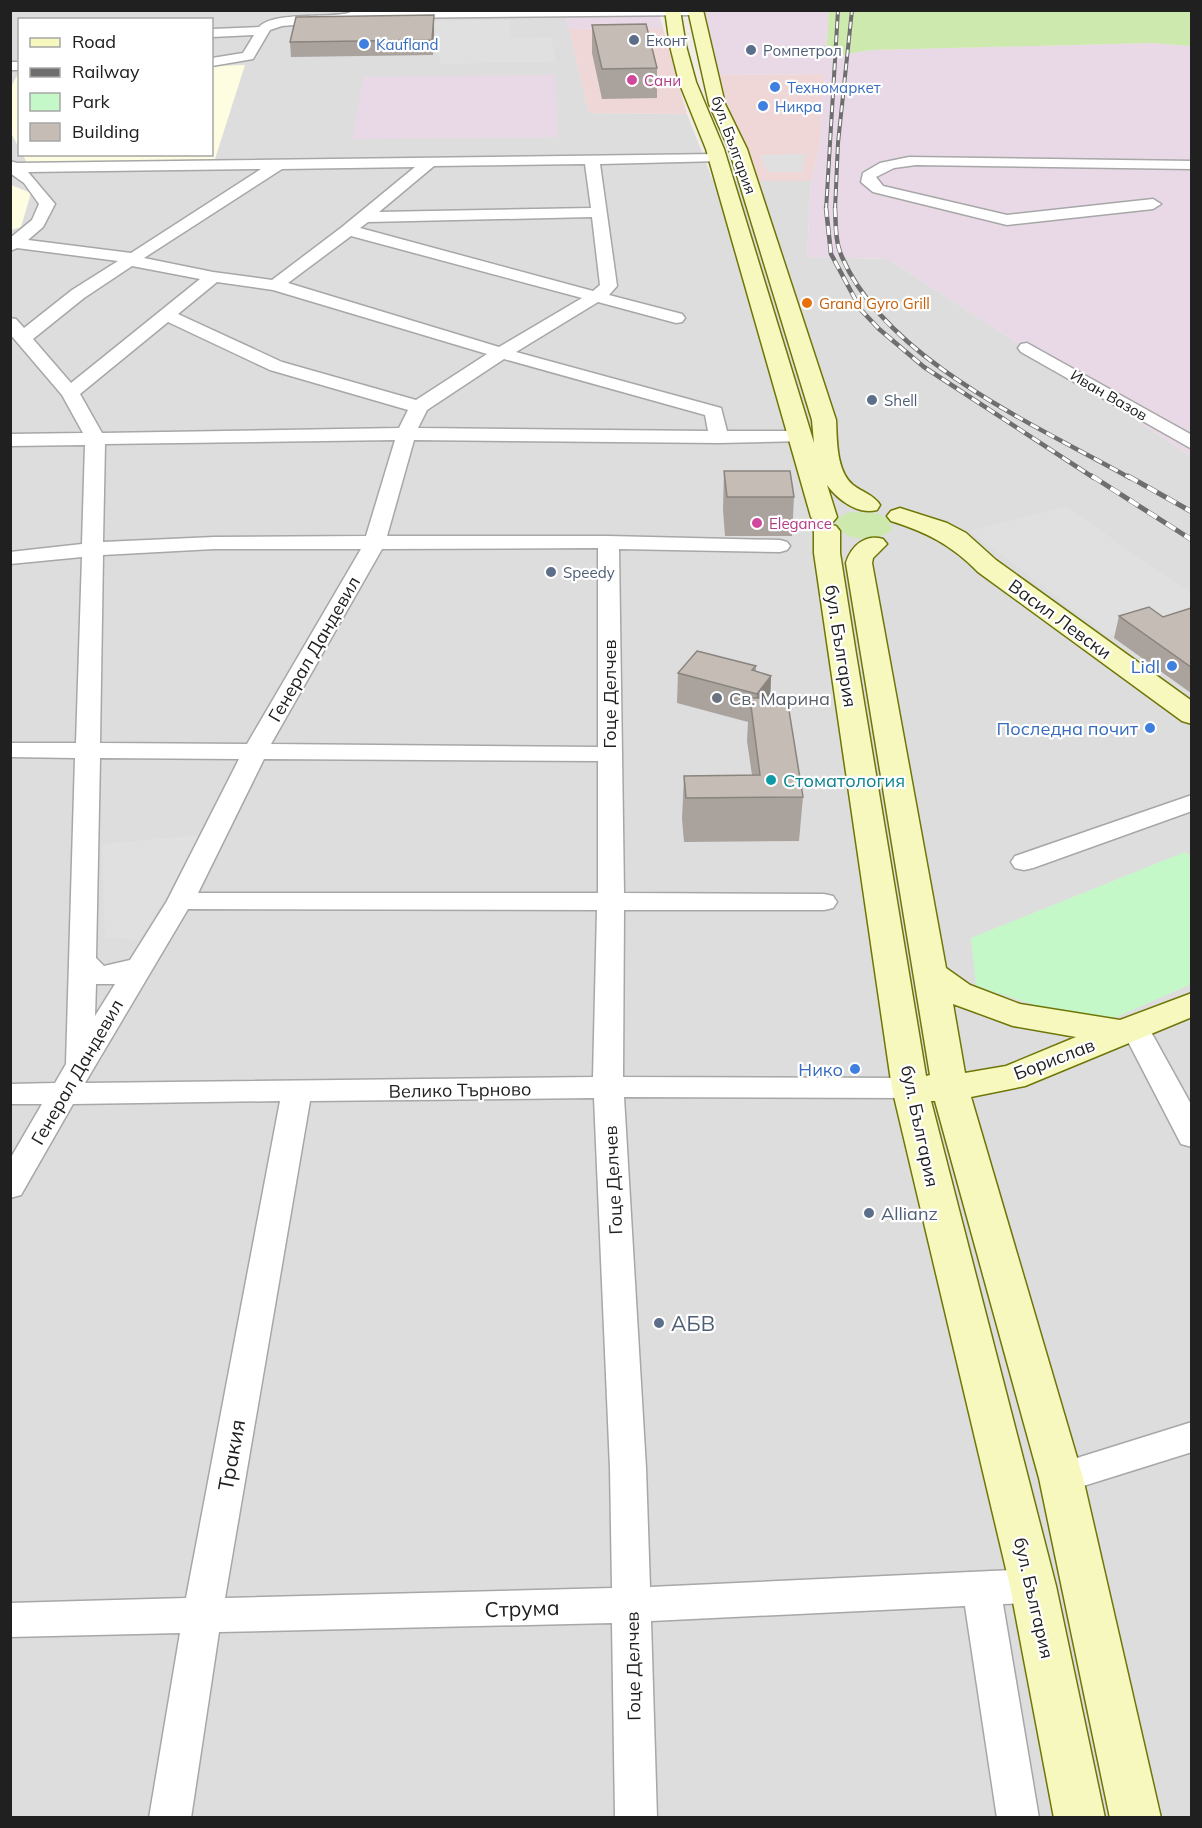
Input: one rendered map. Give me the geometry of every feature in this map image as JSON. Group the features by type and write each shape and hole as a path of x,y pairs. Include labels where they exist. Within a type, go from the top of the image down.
{"main road":[{"name":"бул. България","path":"672,11 674,34 701,121 715,149 826,524 827,553 842,654 1080,1818"},
{"name":"бул. България","path":"695,11 717,104 738,149 824,420 828,456 834,478 840,486 868,505"},
{"path":"868,505 891,511 890,533 843,540 826,524 835,508 868,505"},
{"name":"бул. България","path":"890,533 861,555 858,563 930,974 930,1088 1062,1478 1136,1818"},
{"name":"Васил Левски","path":"890,533 942,547 987,566 1191,715"},
{"path":"930,974 958,993 1013,1014 1051,1022 1129,1030"},
{"name":"Борислав","path":"930,1088 1012,1077 1191,1004"}],"street":[{"path":"362,10 375,14"},
{"path":"213,62 248,56 266,27 303,18 476,12 695,11"},
{"path":"213,33 263,31"},
{"path":"11,167 276,166 717,158"},
{"path":"166,315 276,366 419,407 501,353 597,296 609,286 592,160"},
{"path":"1153,204 1007,220 878,189 869,182 868,176 889,164 916,161 1191,165"},
{"path":"275,285 348,230 429,163"},
{"path":"80,1065 95,438 70,393 17,331 134,260 276,166"},
{"path":"11,167 29,180 47,204 43,218 12,245"},
{"path":"364,217 599,212"},
{"path":"348,230 676,318"},
{"path":"12,245 134,260 213,277 275,285 501,353 714,412 719,437"},
{"path":"70,393 213,277"},
{"name":"Иван Вазов","path":"1027,348 1191,443"},
{"name":"Генерал Дандевил","path":"10,1187 80,1065 180,901 256,750 375,543 406,434 419,407"},
{"path":"10,440 406,434 800,437"},
{"path":"10,558 129,546 214,543 608,542 780,546"},
{"name":"Гоце Делчев","path":"608,542 611,903 608,1087 628,1468 636,1818"},
{"path":"10,750 610,754"},
{"path":"1024,862 1191,802"},
{"path":"180,901 824,902"},
{"path":"82,960 97,975 114,975 140,967"},
{"path":"1129,1030 1191,1136"},
{"name":"Велико Търново","path":"10,1094 608,1087 930,1088"},
{"name":"Тракия","path":"170,1818 202,1617 297,1092"},
{"path":"1062,1478 1191,1437"},
{"name":"Струма","path":"10,1620 631,1605 1033,1586"},
{"path":"981,1589 1018,1818"}],"shaded area":[{"path":"11,11 565,11 589,113 687,114 713,181 811,181 807,257 888,259 1191,456 1191,1817 11,1818"},
{"path":"565,11 658,11 663,28 569,29"},
{"path":"701,11 829,11 826,57 872,50 1151,43 1191,46 1191,456 888,259 807,257 811,181 819,148 824,74 717,75"},
{"path":"510,19 510,38 551,37 556,62 440,64 434,21"},
{"path":"663,28 687,114 589,113 569,29"},
{"path":"245,65 215,159 27,163 24,156 213,156 213,66"},
{"path":"18,74 18,146 10,131 11,87"},
{"path":"825,74 819,148 811,181 756,181 717,75"},
{"path":"555,75 558,137 352,139 364,77"},
{"path":"805,154 802,172 768,172 760,155"},
{"path":"11,185 31,193 21,227 11,230"},
{"path":"1066,507 1191,593 1191,611 1108,636 970,531"},
{"path":"203,835 140,940 105,937 102,844"}],"green space":[{"path":"829,11 1191,11 1191,46 1151,43 872,50 826,57"},
{"path":"850,512 877,513 890,520 892,529 879,537 861,539 845,534 836,522 838,518"},
{"path":"1185,852 1191,857 1191,984 1110,1020 1044,1008 976,986 971,938"}],"building":[{"path":"434,15 432,40 290,42 296,17"},
{"path":"646,24 657,68 602,69 592,25"},
{"path":"724,471 790,471 794,497 727,497"},
{"path":"1149,607 1163,617 1191,608 1191,667 1119,616"},
{"path":"697,651 756,666 752,670 771,676 757,694 678,673"},
{"path":"750,698 787,698 803,797 686,798 684,776 760,775"}],"railway":[{"path":"826,209 838,10"},
{"path":"835,209 838,143 852,10"},
{"path":"826,209 831,254 861,310 879,329 924,367 1094,478"},
{"path":"835,209 837,239 842,257 863,294 893,328 928,359 968,387 1130,478"},
{"path":"1092,476 1192,540"},
{"path":"1128,476 1192,512"}],"place":[{"name":"Еконт","path":"634,40"},
{"name":"Kaufland","path":"364,44"},
{"name":"Ромпетрол","path":"751,50"},
{"name":"Сани","path":"632,80"},
{"name":"Техномаркет","path":"775,87"},
{"name":"Никра","path":"763,106"},
{"name":"Grand Gyro Grill","path":"807,303"},
{"name":"Shell","path":"872,400"},
{"name":"Elegance","path":"757,523"},
{"name":"Speedy","path":"551,572"},
{"name":"Lidl","path":"1172,666"},
{"name":"Св. Марина","path":"717,698"},
{"name":"Последна почит","path":"1150,728"},
{"name":"Стоматология","path":"771,780"},
{"name":"Нико","path":"855,1069"},
{"name":"Allianz","path":"869,1213"},
{"name":"АБВ","path":"659,1323"}]}
